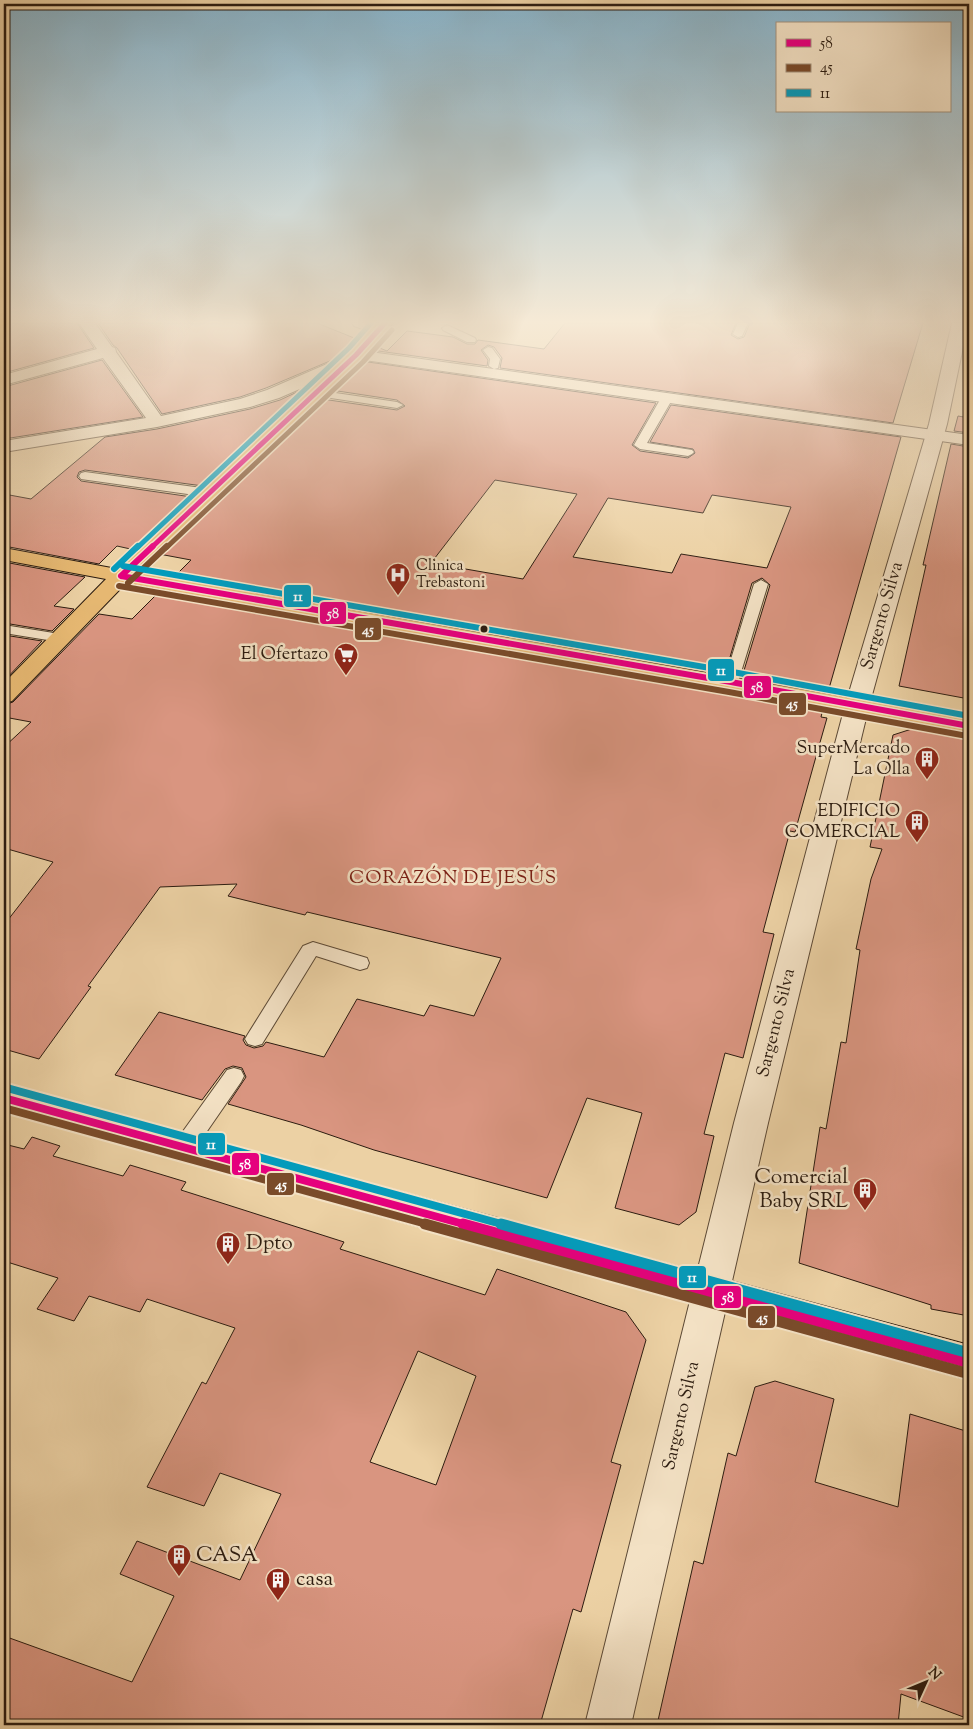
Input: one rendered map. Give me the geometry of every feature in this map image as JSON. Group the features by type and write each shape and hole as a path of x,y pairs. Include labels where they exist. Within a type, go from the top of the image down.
{"highway":[{"path":"4,696 121,576 304,404"},
{"path":"4,554 731,682 969,726"},
{"path":"4,1098 969,1363"}],"street":[{"path":"144,404 157,422"},
{"path":"4,447 157,422 241,404"},
{"path":"716,404 936,430 969,428"},
{"path":"773,404 936,430 969,440"},
{"name":"Sargento Silva","path":"608,1725 752,1123 858,706 942,404"}],"lane":[{"path":"665,404 640,444 688,452"},
{"path":"84,476 209,493"},
{"path":"731,682 761,584"},
{"path":"4,629 60,638"},
{"path":"255,1039 310,951 313,949 319,950 360,963"},
{"path":"184,1147 234,1076"}],"building":[{"path":"4,404 133,404 143,417 4,439"},
{"path":"155,404 209,404 162,414"},
{"path":"268,404 291,404 203,486 85,470 79,472 77,477 81,481 192,497 135,550 117,546 99,564 4,546 4,494 31,499 105,437 157,429"},
{"path":"317,404 354,404 397,410 405,406 402,404 656,404 632,445 640,451 688,458 695,453 693,449 650,442 671,405 901,437 828,692 742,677 770,585 762,578 752,583 725,674 174,577 191,560 159,554","holes":["495,480 577,494 523,579 431,563","712,495 791,507 767,568 681,554 672,573 573,557 608,498 703,513"]},
{"path":"755,404 899,404 893,423"},
{"path":"958,416 969,418 969,433 954,431"},
{"path":"951,444 969,447 969,699 899,686 926,565 923,565"},
{"path":"4,562 85,577 54,606 74,609 52,631 4,623"},
{"path":"160,591 823,709 821,717 827,718 795,832 790,831 763,932 774,934 743,1058 725,1053 704,1134 714,1136 696,1212 679,1225 615,1208 642,1113 587,1098 547,1198 374,1150 301,1125 228,1104 246,1077 242,1068 233,1066 225,1069 202,1100 115,1075 159,1012 245,1036 243,1040 246,1045 254,1048 263,1046 266,1042 324,1057 357,999 424,1016 430,1005 474,1016 501,958 307,912 305,915 228,896 237,884 160,887 88,986 91,987 39,1059 4,1049 4,925 53,862 4,848 4,747 31,722 4,717 4,705 13,702 99,614 132,619"},
{"path":"4,635 42,641 4,681"},
{"path":"921,726 969,735 969,1316 931,1309 931,1305 799,1263 820,1127 826,1129 841,1042 846,1043 860,950 856,949 871,879 882,849 870,847 893,735"},
{"path":"32,1137 60,1146 53,1156 123,1176 130,1165 186,1182 181,1190 344,1242 340,1249 485,1295 497,1269 626,1312 646,1340 611,1462 621,1465 581,1612 573,1609 540,1725 4,1725 4,1636 132,1682 174,1596 120,1574 137,1541 240,1580 281,1494 220,1473 204,1506 147,1487 202,1382 206,1384 235,1328 147,1299 140,1312 89,1296 74,1321 37,1309 58,1278 4,1261 4,1144 24,1149","holes":["418,1351 476,1376 436,1485 370,1462"]},
{"path":"775,1381 834,1399 815,1482 898,1507 910,1414 969,1432 969,1719 901,1694 898,1725 657,1725 694,1561 703,1564 728,1453 736,1456 755,1387"}],"transit line":[{"name":"11","path":"114,569 290,404"},
{"name":"58","path":"121,576 304,404"},
{"name":"45","path":"128,583 319,404"},
{"name":"11","path":"123,566 733,672 969,716"},
{"name":"58","path":"121,576 731,682 969,726"},
{"name":"45","path":"119,586 729,692 967,736"},
{"name":"11","path":"7,1088 969,1353"},
{"name":"58","path":"4,1098 969,1363"},
{"name":"45","path":"4,1108 966,1373"}],"place":[{"name":"Clinica Trebastoni","path":"398,596"},
{"name":"El Ofertazo","path":"346,676"},
{"name":"SuperMercado La Olla","path":"927,780"},
{"name":"EDIFICIO COMERCIAL","path":"917,843"},
{"name":"Comercial Baby SRL","path":"865,1211"},
{"name":"Dpto","path":"228,1265"},
{"name":"CASA","path":"179,1577"},
{"name":"casa","path":"278,1601"}],"district":[{"name":"CORAZÓN DE JESÚS","path":"453,878"}]}
